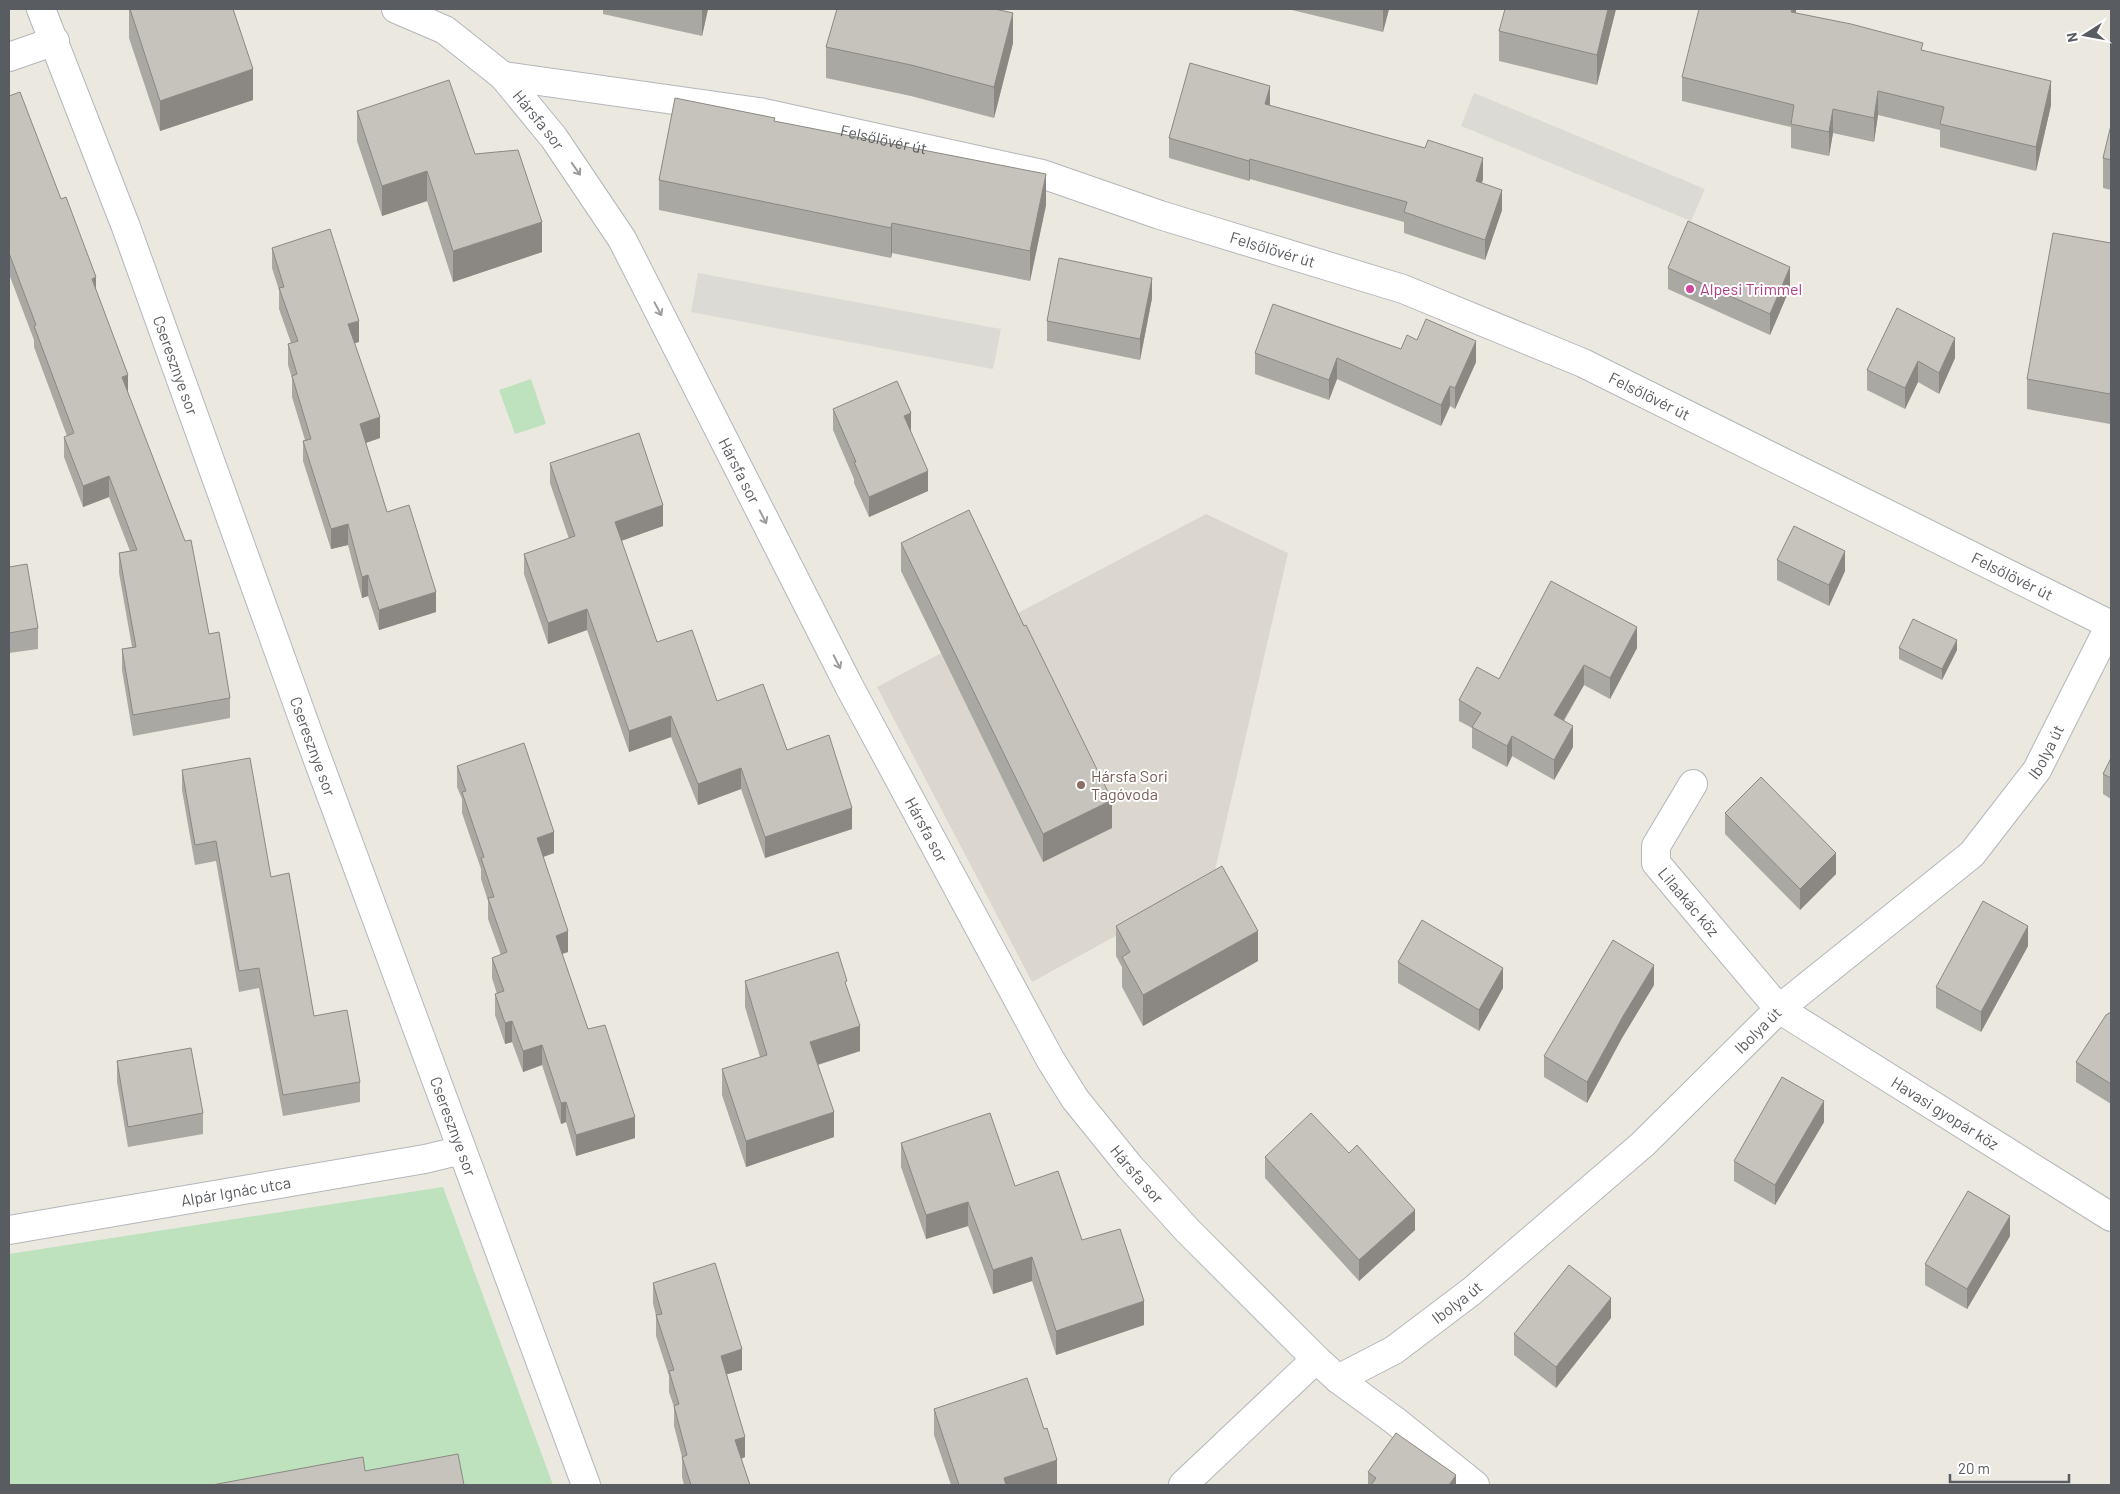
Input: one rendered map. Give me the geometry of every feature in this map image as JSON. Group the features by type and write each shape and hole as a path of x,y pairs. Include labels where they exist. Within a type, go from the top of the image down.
{"street":[{"name":"Cseresznye sor","path":"41,9 126,226 312,744 586,1485"},
{"path":"396,9 445,30 503,76"},
{"path":"9,57 55,41"},
{"name":"Felsőlövér út","path":"503,76 759,112 1042,174 1160,215 1403,289 1583,363 2111,625"},
{"name":"Hársfa sor","path":"503,76 554,138 622,239 849,686 1046,1050 1075,1099 1130,1167 1188,1231 1316,1359 1338,1379 1394,1420 1475,1485"},
{"name":"Ibolya út","path":"1338,1379 1394,1350 1472,1291 1643,1144 1779,1009 1972,854 2037,770 2111,625"},
{"name":"Lilaakác köz","path":"1693,784 1656,846 1656,863 1779,1009"},
{"name":"Havasi gyopár köz","path":"1779,1009 2111,1217"},
{"name":"Alpár Ignác utca","path":"9,1230 425,1159 462,1150"},
{"path":"1183,1485 1316,1359"}],"shaded area":[{"path":"1474,93 1705,189 1691,221 1461,126"},
{"path":"698,273 1001,329 993,369 691,312"},
{"name":"Hársfa Sori Tagóvoda","path":"1206,514 1288,553 1212,883 1032,982 877,687"}],"green space":[{"path":"531,379 546,424 515,434 499,390"},
{"path":"443,1187 553,1485 9,1485 9,1254"}],"building":[{"path":"130,9 233,9 253,69 160,101"},
{"path":"837,9 995,9 1013,13 994,87 911,65 826,47"},
{"path":"1505,9 1608,9 1597,55 1499,31"},
{"path":"1699,9 1792,9 1791,12 1851,24 1923,43 1921,50 2051,81 2036,147 1940,124 1944,107 1878,91 1874,118 1833,109 1829,132 1791,124 1794,105 1682,77"},
{"path":"1190,63 1270,86 1265,104 1425,148 1428,140 1483,158 1476,181 1502,190 1485,240 1404,212 1407,202 1169,138"},
{"path":"449,80 475,154 518,150 542,222 453,251 427,171 382,186 357,111"},
{"path":"20,92 61,199 66,197 96,277 92,279 128,375 122,377 185,541 191,540 209,634 219,632 230,698 133,715 122,649 136,647 119,553 137,550 109,476 83,486 64,437 74,433 9,253 9,96"},
{"path":"675,98 775,118 774,121 1046,174 1030,251 892,223 891,228 659,180"},
{"path":"2111,125 2111,160 2103,158"},
{"path":"1688,221 1790,267 1770,314 1668,268"},
{"path":"330,229 359,321 348,324 380,417 360,424 387,512 409,505 436,592 379,610 368,575 362,577 348,524 331,529 303,441 311,439 292,376 297,374 288,344 298,341 279,288 284,287 272,248"},
{"path":"2053,233 2111,243 2110,394 2027,379"},
{"path":"1059,258 1152,278 1140,339 1047,321"},
{"path":"1273,304 1401,349 1407,335 1417,340 1426,319 1476,341 1455,388 1450,386 1441,405 1337,358 1329,380 1255,353"},
{"path":"1897,308 1955,338 1939,373 1918,361 1905,388 1867,370"},
{"path":"897,381 911,413 904,416 928,471 869,497 833,409"},
{"path":"639,433 663,505 615,522 657,642 692,630 717,701 763,684 787,750 829,735 852,808 765,837 741,768 698,784 671,716 629,731 587,609 548,623 524,554 575,536 550,463"},
{"path":"969,510 1024,626 1026,625 1112,800 1043,834 901,543"},
{"path":"1794,526 1845,551 1829,585 1777,560"},
{"path":"27,564 38,628 9,633 9,567"},
{"path":"1551,581 1637,627 1610,678 1584,665 1554,715 1573,726 1554,760 1512,736 1507,746 1472,727 1481,713 1459,700 1477,667 1499,679"},
{"path":"1913,619 1957,640 1942,669 1899,648"},
{"path":"524,743 554,832 537,838 568,931 556,936 588,1029 605,1025 635,1117 576,1135 566,1102 561,1103 542,1045 523,1051 512,1021 505,1023 495,994 504,991 492,958 507,952 488,898 494,897 481,858 484,857 462,792 466,791 457,766"},
{"path":"250,758 271,877 289,873 314,1016 347,1010 360,1082 283,1095 259,968 239,971 216,841 195,845 182,770"},
{"path":"2111,758 2111,778 2103,774"},
{"path":"1761,777 1836,853 1800,889 1725,813"},
{"path":"1222,866 1258,931 1143,995 1122,957 1130,952 1116,926"},
{"path":"1983,901 2028,926 1981,1012 1936,987"},
{"path":"1422,920 1503,968 1479,1010 1398,962"},
{"path":"1613,940 1654,965 1587,1082 1544,1056"},
{"path":"838,952 847,981 845,982 860,1026 810,1042 834,1112 746,1141 722,1069 767,1055 745,981"},
{"path":"2111,1012 2111,1084 2076,1062 2106,1015"},
{"path":"191,1048 203,1113 128,1127 117,1061"},
{"path":"1782,1077 1824,1101 1775,1185 1734,1161"},
{"path":"990,1113 1015,1186 1058,1171 1082,1240 1120,1229 1144,1301 1056,1331 1032,1257 993,1270 968,1202 926,1215 901,1143"},
{"path":"1311,1113 1349,1153 1357,1145 1415,1210 1359,1260 1265,1157"},
{"path":"1968,1191 2010,1216 1967,1289 1925,1264"},
{"path":"715,1263 742,1349 721,1356 745,1437 735,1440 750,1485 691,1485 682,1457 687,1455 674,1406 679,1404 669,1371 674,1370 656,1315 662,1314 653,1283"},
{"path":"1569,1265 1611,1298 1556,1367 1514,1334"},
{"path":"1027,1378 1044,1429 1047,1428 1057,1460 1004,1478 1006,1485 959,1485 934,1409"},
{"path":"1396,1433 1456,1475 1449,1485 1371,1485 1376,1478 1368,1472"},
{"path":"458,1454 464,1485 212,1485 363,1457 365,1471"}],"place":[{"name":"Alpesi Trimmel","path":"1690,289"},
{"name":"Hársfa Sori Tagóvoda","path":"1081,785"}]}
